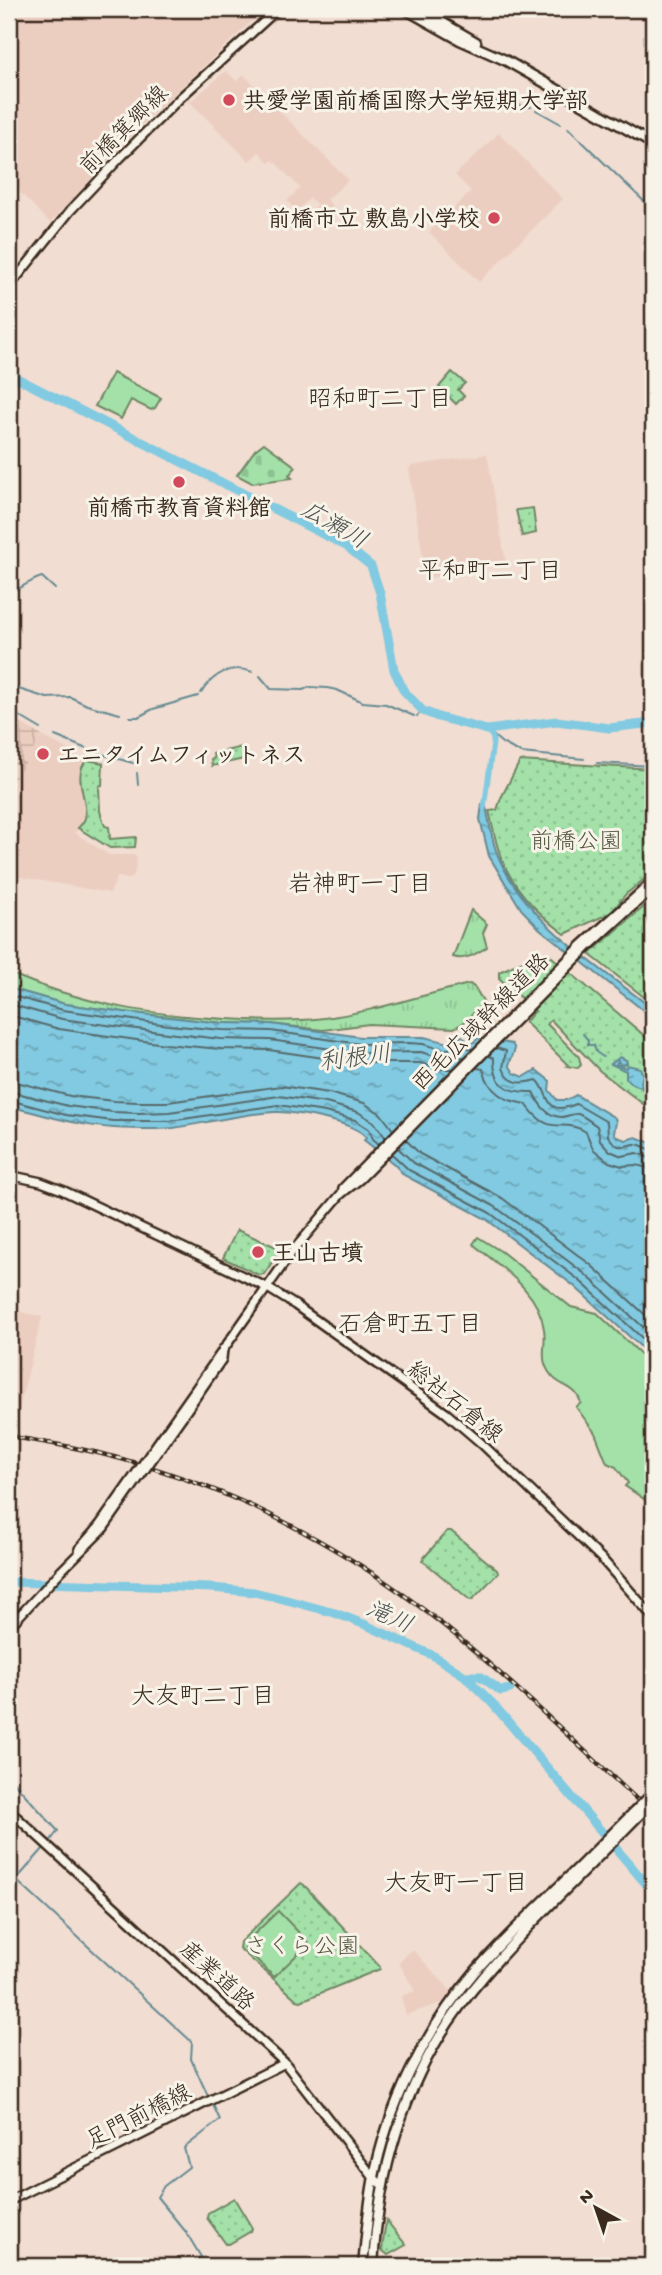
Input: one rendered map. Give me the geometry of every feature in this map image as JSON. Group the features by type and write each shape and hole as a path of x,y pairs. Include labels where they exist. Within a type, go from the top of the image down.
{"highway":[{"path":"405,9 460,40 499,57"},
{"path":"419,9 653,144"},
{"path":"373,2266 377,2212 394,2138 410,2095 448,2024 494,1965 653,1796"},
{"path":"363,2266 374,2178 392,2115 418,2056 447,2008 485,1961 589,1862"}],"main road":[{"name":"前橋箕郷線","path":"9,288 70,211 120,158 181,97 278,9"},
{"name":"西毛広域幹線道路","path":"358,1177 582,945 653,881"},
{"name":"西毛広域幹線道路","path":"9,1628 102,1527 222,1359 223,1349 266,1287 302,1239 342,1193 587,948 653,888"},
{"name":"総社石倉線","path":"9,1175 62,1189 266,1287 295,1305 446,1413 481,1443 601,1558 653,1617"},
{"name":"産業道路","path":"9,1810 285,2063 382,2185"},
{"name":"足門前橋線","path":"9,2201 285,2063"}],"shaded area":[{"path":"9,9 265,9 151,115 50,223 9,181"},
{"name":"共愛学園前橋国際大学短期大学部","path":"226,71 237,81 244,75 348,180 327,200 336,210 326,219 310,198 297,211 287,201 300,188 273,160 269,163 259,152 249,161 190,102"},
{"name":"前橋市立 敷島小学校","path":"499,133 563,199 479,282 429,232 471,191 455,175"},
{"path":"487,454 506,563 428,578 409,469 411,466"},
{"path":"9,716 42,736 9,789"},
{"path":"42,736 73,752 75,758 84,762 80,772 85,818 75,833 109,855 134,855 137,858 134,875 130,879 117,877 110,893 9,875 9,788"},
{"path":"9,1309 42,1317 16,1421 9,1420"},
{"path":"410,1951 414,1951 452,1992 444,2002 406,2015 401,1996 415,1991 399,1963"}],"green space":[{"path":"452,372 465,383 458,390 464,396 456,404 439,387"},
{"path":"113,373 161,398 155,408 151,410 131,400 121,419 95,406"},
{"path":"264,443 296,467 289,475 292,478 252,483 237,475 255,450"},
{"path":"533,508 536,533 522,536 516,510"},
{"path":"242,747 244,759 212,766 213,754"},
{"path":"87,760 103,763 102,785 99,786 100,811 105,826 109,827 110,839 136,837 135,847 110,848 78,828 86,811 80,773"},
{"name":"前橋公園","path":"520,761 653,769 653,872 625,895 612,912 565,934 536,910 520,891 506,870 496,842 489,811 497,810"},
{"name":"前橋公園","path":"653,899 653,1004 589,954"},
{"path":"471,910 487,924 483,933 487,947 466,957 453,957"},
{"path":"545,954 552,957 653,1043 653,1129 645,1113 649,1110 647,1107 600,1071 551,1020 547,1024 579,1057 581,1065 578,1068 567,1066 525,1022 535,1011 499,978 499,972 536,955"},
{"path":"9,973 63,993 116,1006 227,1019 276,1021 324,1018 379,1008 470,984 483,1001 462,1024 454,1028 369,1024 323,1030 271,1024 222,1023 65,1004 9,988"},
{"path":"237,1230 281,1249 264,1274 259,1275 223,1258"},
{"path":"478,1237 502,1252 571,1307 597,1313 644,1357 653,1372 653,1505 625,1486 628,1483 616,1467 607,1463 595,1433 576,1407 581,1403 575,1392 554,1379 547,1369 544,1358 544,1329 535,1302 517,1280 473,1244"},
{"path":"447,1531 451,1531 497,1570 498,1573 473,1599 470,1600 422,1560"},
{"name":"さくら公園","path":"301,1883 380,1969 301,2001 239,1948 240,1942"},
{"path":"278,1911 309,1943 274,1977 245,1948 246,1942"},
{"path":"234,2198 252,2228 226,2244 207,2218 208,2213"},
{"path":"386,2220 406,2245 388,2255 382,2250"}],"water":[{"path":"482,804 485,804 498,856 527,902 565,941 653,1009 653,1018 540,929 521,909 489,856 480,819"},
{"name":"利根川","path":"9,988 65,1004 222,1023 271,1024 361,1037 424,1037 449,1043 462,1036 474,1042 478,1038 512,1044 515,1049 509,1065 514,1073 524,1077 536,1070 550,1081 549,1090 557,1100 567,1100 576,1095 615,1118 614,1133 617,1137 626,1140 636,1137 653,1144 653,1358 574,1286 486,1219 404,1175 364,1140 366,1137 350,1127 295,1113 274,1112 173,1128 114,1128 74,1123 9,1106"},
{"path":"620,1057 627,1063 621,1065 618,1061 616,1064 626,1068 627,1065 640,1068 643,1075 641,1082 647,1094 653,1096 653,1102 646,1096 642,1087 626,1078 626,1071 611,1064"}],"pier":[{"path":"485,1035 505,1039 385,1162 372,1151"}],"waterway":[{"path":"490,101 531,107"},
{"path":"536,110 561,124"},
{"path":"568,128 653,210"},
{"name":"広瀬川","path":"9,374 346,546 371,566 380,593 394,670 404,691 423,711 487,730 557,721 609,728 653,723"},
{"path":"9,593 42,577 55,589"},
{"path":"201,693 211,680 223,672 237,669 253,672"},
{"path":"260,676 271,689 327,688 363,702 386,704 414,716"},
{"path":"9,686 47,698 70,697 87,705 120,714"},
{"path":"130,717 138,717 153,709 198,696"},
{"path":"9,710 41,729"},
{"name":"広瀬川","path":"417,716 423,711"},
{"path":"487,730 502,743 521,753 584,759"},
{"path":"484,808 493,743 487,730"},
{"path":"55,736 94,752 133,763"},
{"path":"597,763 653,766"},
{"path":"137,773 138,784"},
{"path":"583,1034 588,1045 594,1045 596,1052 603,1057"},
{"name":"滝川","path":"9,1582 212,1588 254,1592 335,1613 434,1656 465,1676 493,1704 653,1892"},
{"path":"465,1676 480,1676 501,1691 510,1689"},
{"path":"9,1777 58,1831 48,1844"},
{"path":"44,1848 16,1880 192,2042 191,2059 207,2094"},
{"path":"187,2266 201,2257 186,2232 157,2197 164,2186 189,2167 184,2148 220,2120 213,2105"}],"railway":[{"path":"9,1436 102,1454 192,1481 236,1499 320,1541 400,1592 437,1620 653,1814"}],"place":[{"name":"共愛学園前橋国際大学短期大学部","path":"229,100"},
{"name":"前橋市立 敷島小学校","path":"494,218"},
{"name":"前橋市教育資料館","path":"179,482"},
{"name":"エニタイムフィットネス","path":"43,754"},
{"name":"王山古墳","path":"258,1252"}],"district":[{"name":"昭和町二丁目","path":"380,398"},
{"name":"平和町二丁目","path":"490,570"},
{"name":"岩神町一丁目","path":"360,883"},
{"name":"石倉町五丁目","path":"410,1323"},
{"name":"大友町二丁目","path":"203,1695"},
{"name":"大友町一丁目","path":"456,1882"}]}
